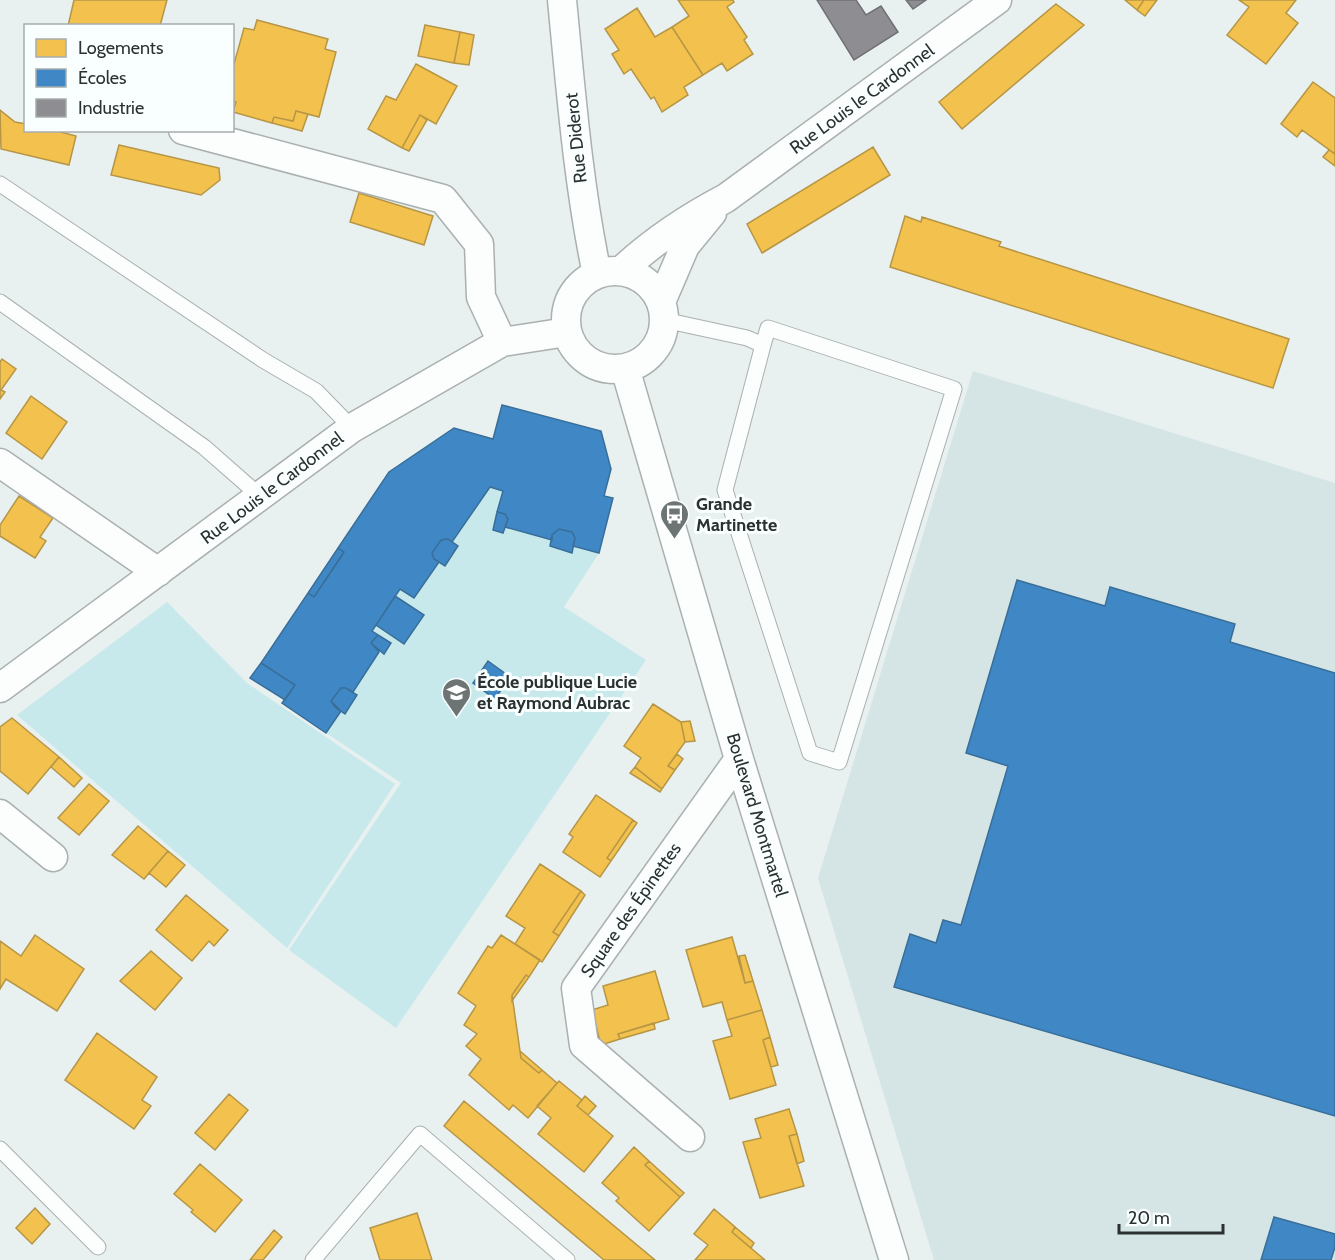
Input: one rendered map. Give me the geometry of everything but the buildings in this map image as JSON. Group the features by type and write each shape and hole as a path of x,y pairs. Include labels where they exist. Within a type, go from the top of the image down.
{"street":[{"name":"Rue Diderot","path":"562,0 586,221 609,272"},
{"name":"Rue Louis le Cardonnel","path":"0,688 352,428 502,342 567,332 567,311 574,291 585,281 609,272 668,232 726,198 998,0"},
{"path":"191,132 442,199 479,244 481,297 502,342"},
{"name":"Rue Louis le Cardonnel","path":"625,368 641,362 653,351 661,336 662,311 685,246 726,198"},
{"path":"609,272 634,274 645,281 655,291 662,311"},
{"path":"567,332 579,354 589,362 600,367 625,368"},
{"name":"Boulevard Montmartel","path":"625,368 739,759 894,1260"},
{"path":"0,463 158,572"},
{"name":"Square des Épinettes","path":"690,1137 584,1045 576,988 739,759"},
{"path":"0,814 53,857"}],"lane":[{"path":"0,184 263,360 316,391 352,428"},
{"path":"0,302 204,447 261,497"},
{"path":"662,311 763,345"},
{"path":"768,328 954,389 839,762 810,753 724,490 763,345 768,328"},
{"path":"313,1260 420,1134 567,1260"},
{"path":"0,1149 98,1247"}],"shaded area":[{"path":"973,371 1335,483 1335,1260 934,1260 818,878"},
{"name":"École publique Lucie et Raymond Aubrac","path":"490,487 503,491 493,530 503,533 505,527 552,540 572,553 573,546 599,553 564,607 646,660 396,1028 289,950 401,783 326,733 341,711 345,713 357,696 353,692 379,652 384,654 390,643 372,631 376,625 404,644 424,615 395,596 400,589 414,598 439,562 445,565 458,546 452,542"},
{"path":"167,602 247,683 395,784 287,948 17,715"}],"place":[{"name":"Grande Martinette","path":"675,540"},
{"name":"École publique Lucie et Raymond Aubrac","path":"456,718"}]}
